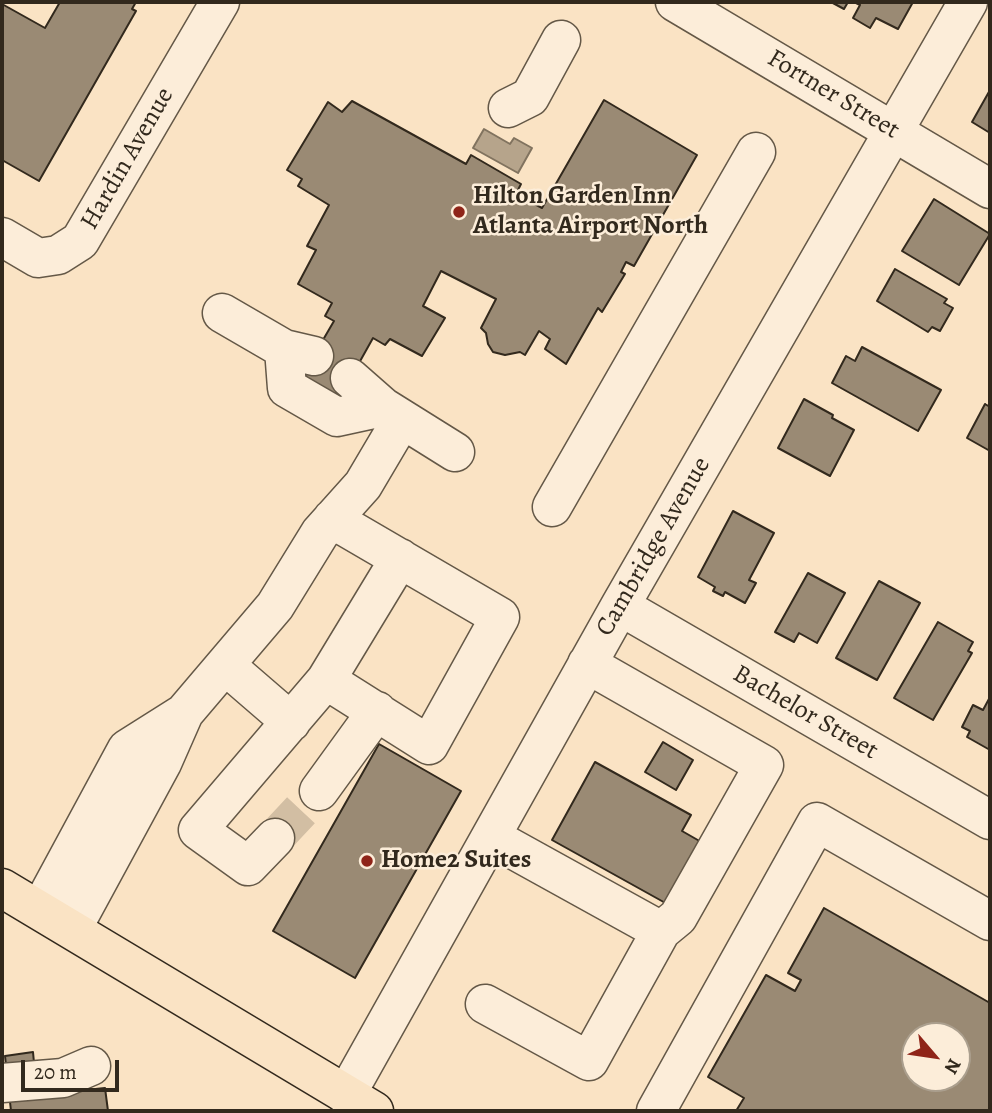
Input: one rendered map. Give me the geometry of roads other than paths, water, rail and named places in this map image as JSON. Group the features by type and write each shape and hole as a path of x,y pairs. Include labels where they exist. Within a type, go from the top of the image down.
{"main road":[{"path":"2,888 363,1106"}],"street":[{"name":"Hardin Avenue","path":"2,237 38,258 58,255 80,241 220,2"},
{"name":"Fortner Street","path":"675,2 990,189"},
{"name":"Cambridge Avenue","path":"363,1106 491,837 620,606 968,2"},
{"path":"508,108 530,97 561,40"},
{"path":"552,508 756,152"},
{"path":"222,313 299,352 287,388 337,417 393,413"},
{"path":"350,378 393,413 455,452"},
{"path":"72,929 162,763 184,713 275,606 320,533 363,485 393,413"},
{"path":"326,680 429,745 500,617 332,519"},
{"path":"275,838 248,866 198,830 326,680 400,558"},
{"name":"Bachelor Street","path":"620,606 990,820"},
{"path":"485,1004 589,1061 661,931 678,917 764,765 587,664"},
{"path":"225,665 290,722"},
{"path":"319,791 377,711"},
{"path":"40,910 127,749 184,713"},
{"path":"656,1111 817,822 990,921"},
{"path":"491,837 661,931"},
{"path":"2,1083 63,1078 91,1066"}],"tunnel":[{"path":"275,838 319,791"}],"place":[{"name":"Hilton Garden Inn Atlanta Airport North","path":"459,212"},
{"name":"Home2 Suites","path":"367,861"}]}
